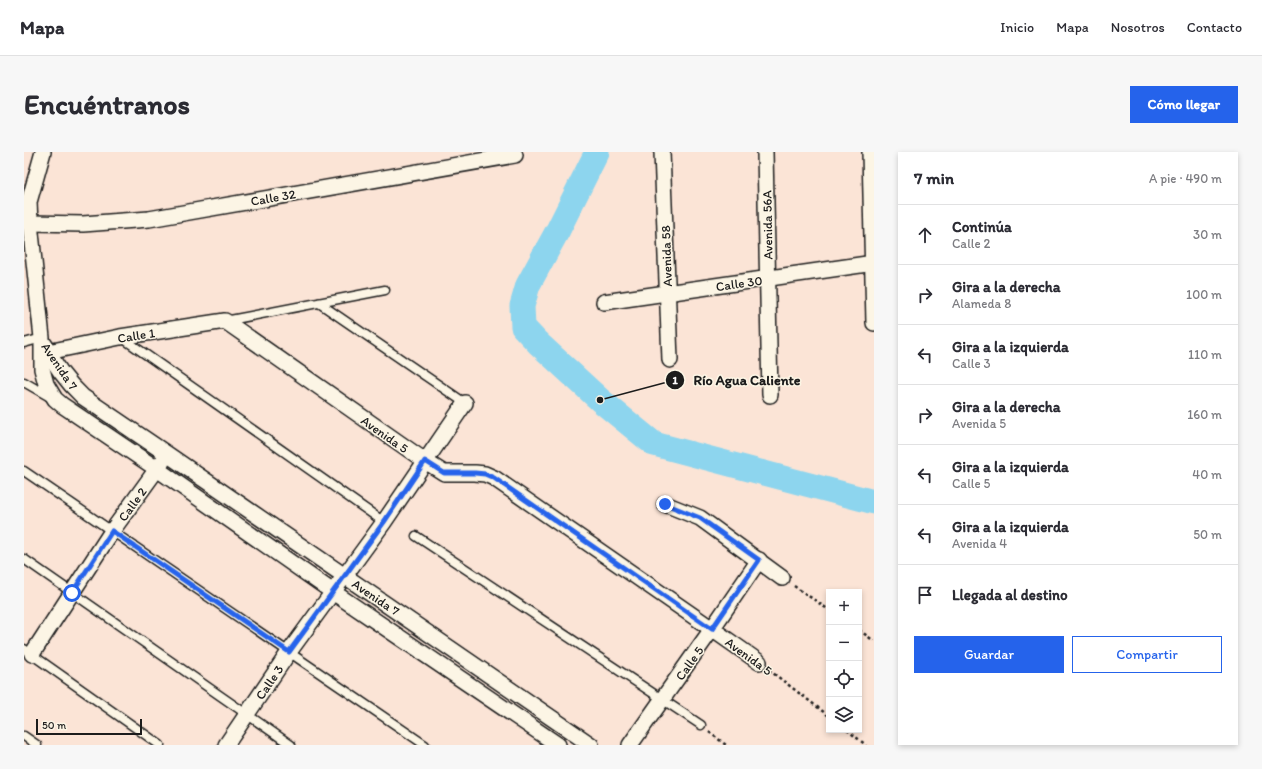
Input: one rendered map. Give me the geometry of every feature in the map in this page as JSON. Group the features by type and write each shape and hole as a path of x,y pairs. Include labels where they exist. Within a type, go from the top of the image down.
{"street":[{"path":"42,338 27,203 43,152"},
{"name":"Avenida 58","path":"662,152 670,360"},
{"name":"Avenida 56A","path":"765,152 770,395"},
{"path":"870,152 874,263 874,323"},
{"name":"Calle 32","path":"30,223 83,224 149,219 515,155"},
{"name":"Calle 30","path":"604,302 874,263"},
{"name":"Calle 1","path":"48,352 120,337 225,321"},
{"name":"Avenida 5","path":"225,321 444,473 475,473 485,474 494,478 759,662"},
{"name":"Avenida 7","path":"42,338 48,352 71,386 82,397 168,454 591,745"},
{"name":"Avenida 7","path":"42,338 42,369 46,384 55,399 62,405 558,745"},
{"name":"Calle 3","path":"226,745 289,652 384,522 464,403"},
{"name":"Calle 2","path":"28,652 72,593 112,531 168,454"},
{"path":"665,504 700,518 782,578"},
{"name":"Calle 5","path":"630,745 759,560"}],"lane":[{"path":"225,321 385,290"},
{"path":"319,303 464,403"},
{"path":"120,337 384,522"},
{"path":"24,343 42,338"},
{"path":"24,382 55,399"},
{"path":"24,471 425,745"},
{"path":"416,536 700,725"},
{"path":"24,559 291,745"},
{"path":"28,652 160,745"},
{"path":"24,736 37,745"}],"path":[{"path":"782,578 826,608"},
{"path":"862,632 874,640"},
{"name":"Avenida 5","path":"759,662 826,714"},
{"path":"700,725 726,745"},
{"path":"851,733 866,745"}],"waterway":[{"path":"597,152 558,230 528,285 522,306 523,327 538,343 600,400 654,444 874,502"}],"place":[{"name":"Río Agua Caliente","path":"600,400"}],"route":[{"path":"72,593 112,531 289,652 384,522 425,461 444,473 475,473 485,474 494,478 712,629 759,560 700,518 665,504"}]}
